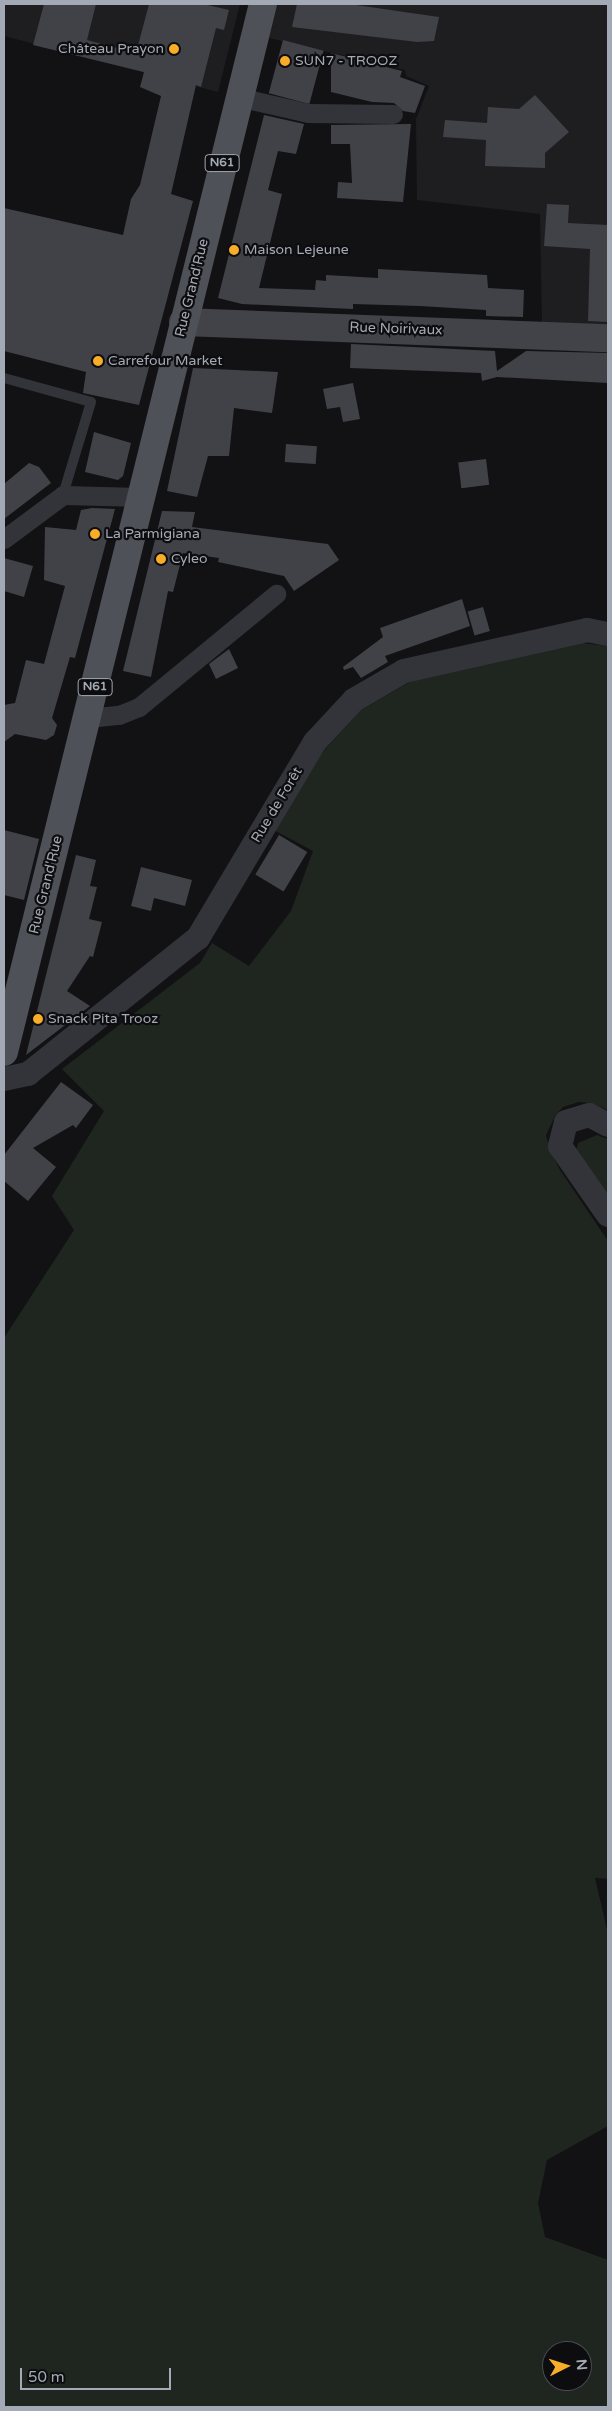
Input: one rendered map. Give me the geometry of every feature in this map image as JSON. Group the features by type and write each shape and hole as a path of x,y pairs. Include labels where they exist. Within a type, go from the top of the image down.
{"main road":[{"name":"Rue Grand'Rue","path":"4,1052 88,718 238,97 263,4"},
{"name":"Rue Noirivaux","path":"183,322 608,338"}],"street":[{"path":"238,97 308,113 393,114"},
{"path":"4,539 63,495 142,497"},
{"path":"88,718 119,715 139,707 276,594"},
{"name":"Rue de Forêt","path":"4,1079 28,1074 198,938 315,742 354,700 404,670 587,630 608,634"},
{"path":"608,1126 589,1115 566,1122 560,1146 608,1216"}],"lane":[{"path":"4,378 91,402 63,495"}],"shaded area":[{"name":"Château Prayon","path":"4,4 240,4 218,92 4,36"},
{"path":"278,4 608,4 608,328 542,324 540,214 417,200 416,119 429,86 406,76 405,70 269,38"},
{"path":"582,643 608,646 608,1110 591,1103 579,1102 563,1107 555,1116 546,1135 550,1150 560,1170 608,1241 608,1879 595,1878 608,1934 608,2126 547,2160 538,2203 545,2237 608,2260 608,2407 4,2407 4,1338 74,1230 52,1196 104,1111 62,1069 200,963 212,943 249,966 291,911 313,851 272,829 322,753 361,710 413,680"},
{"path":"597,1135 608,1139 608,1202 574,1159 578,1143"}],"building":[{"path":"44,4 96,4 87,40 136,53 149,4 203,4 229,10 224,30 216,28 201,87 196,85 171,194 193,201 139,405 83,393 86,372 4,351 4,208 123,235 131,199 140,185 161,96 140,87 144,72 33,45"},
{"path":"297,4 349,4 439,17 434,41 417,42 292,27"},
{"path":"283,40 324,51 309,104 269,93"},
{"path":"331,53 402,71 400,77 425,86 415,113 403,111 394,103 372,102 331,92"},
{"path":"535,95 569,132 545,153 545,168 485,166 486,140 443,137 445,120 487,123 488,107 519,109"},
{"path":"264,115 304,124 296,154 278,151 268,190 282,194 259,288 315,290 316,280 326,281 326,275 378,278 378,269 487,275 488,288 524,290 523,317 486,316 486,310 353,304 353,309 242,304 218,298"},
{"path":"411,124 403,202 337,198 338,182 352,183 350,144 331,144 331,125"},
{"path":"547,204 569,205 568,223 608,225 608,322 588,321 590,249 544,246"},
{"path":"351,344 495,351 497,371 526,351 608,353 608,383 497,377 482,381 481,373 350,368"},
{"path":"193,368 278,372 272,413 234,408 229,456 208,456 197,497 167,491"},
{"path":"353,383 360,419 343,422 340,407 327,409 323,389"},
{"path":"94,432 131,443 123,476 118,480 85,472"},
{"path":"286,444 317,446 316,464 285,462"},
{"path":"486,459 489,485 461,488 458,462"},
{"path":"29,463 39,467 51,483 4,519 4,484"},
{"path":"92,508 115,509 75,658 70,657 52,718 57,725 54,735 46,740 15,734 4,742 4,705 15,703 26,660 44,664 65,586 44,580 45,527 76,530 81,510"},
{"path":"162,511 195,512 192,527 328,544 339,560 294,591 284,576 218,562 219,558 183,553 173,592 168,591 151,677 123,671"},
{"path":"4,558 33,566 24,597 4,591"},
{"path":"462,599 470,626 385,656 388,662 361,678 353,667 344,670 343,667 383,637 380,628"},
{"path":"483,607 490,631 475,635 468,611"},
{"path":"229,649 238,668 216,679 209,664"},
{"path":"4,830 39,839 24,900 4,895"},
{"path":"279,835 307,852 284,891 255,874"},
{"path":"76,855 96,860 90,886 97,887 89,919 102,922 93,957 90,956 67,991 90,1006 26,1055"},
{"path":"141,867 192,880 185,906 154,898 151,911 131,906"},
{"path":"61,1082 93,1105 76,1128 73,1125 33,1148 56,1167 28,1201 4,1181 4,1155"}],"place":[{"name":"Château Prayon","path":"174,49"},
{"name":"SUN7 - TROOZ","path":"285,61"},
{"name":"Maison Lejeune","path":"234,250"},
{"name":"Carrefour Market","path":"98,361"},
{"name":"La Parmigiana","path":"95,534"},
{"name":"Cyleo","path":"161,559"},
{"name":"Snack Pita Trooz","path":"38,1019"}]}
